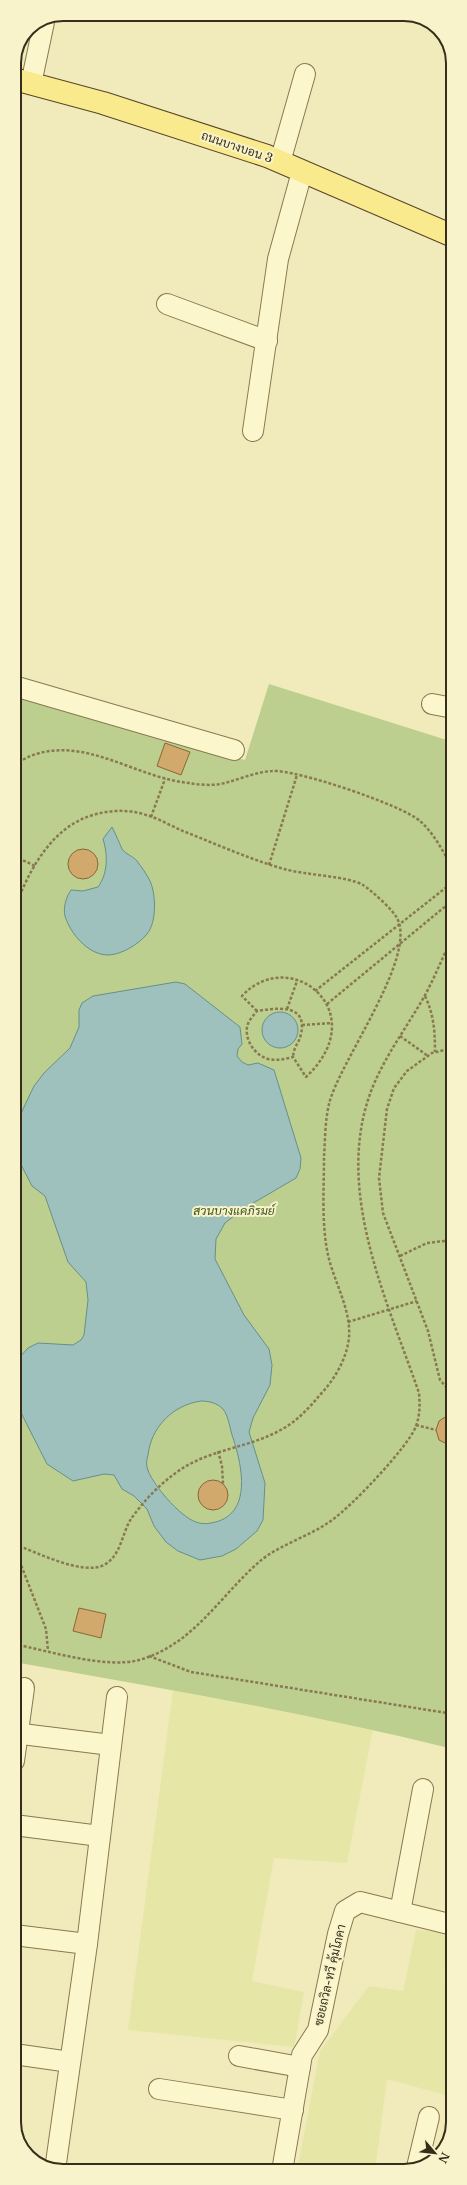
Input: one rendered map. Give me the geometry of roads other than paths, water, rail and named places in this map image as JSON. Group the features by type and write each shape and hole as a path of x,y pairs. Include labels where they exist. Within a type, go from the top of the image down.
{"main road":[{"name":"ถนนบางบอน 3","path":"22,82 103,103 190,130 280,162 446,233"}],"street":[{"path":"22,82 42,27"},
{"path":"280,162 306,74"},
{"path":"253,431 278,258 302,172"},
{"path":"167,304 266,341"},
{"path":"21,688 234,750"},
{"path":"432,704 446,707"},
{"path":"21,1705 24,1688"},
{"path":"56,2163 87,1944 117,1697"},
{"path":"21,1734 111,1745"},
{"path":"400,1912 423,1789"},
{"path":"21,1826 100,1836"},
{"name":"ซอยถวิล-ทวี คุ้มโภคา","path":"283,2164 302,2055 318,2030 336,1942 345,1911 360,1902 446,1923"},
{"path":"21,1936 87,1944"},
{"path":"21,2055 70,2062"},
{"path":"239,2056 300,2067"},
{"path":"159,2089 292,2110"},
{"path":"418,2161 429,2117"}],"water":[{"path":"112,827 122,849 137,861 150,881 154,900 154,915 150,929 144,938 124,951 113,955 108,955 94,951 81,942 67,923 64,910 66,899 71,890 83,891 98,887 101,882 104,876 106,864 106,851 103,839"},
{"path":"176,982 185,984 240,1027 242,1044 238,1049 237,1056 242,1062 248,1065 258,1063 274,1070 301,1158 300,1169 296,1178 243,1209 225,1223 216,1239 215,1259 244,1315 269,1349 272,1365 270,1385 253,1418 249,1432 265,1483 263,1520 257,1531 236,1549 222,1556 200,1560 178,1551 166,1542 154,1526 147,1509 134,1496 122,1489 114,1475 104,1474 73,1481 47,1464 21,1413 21,1356 28,1348 38,1343 73,1345 81,1340 84,1335 88,1300 86,1282 68,1262 45,1196 32,1186 21,1165 21,1113 34,1086 44,1073 70,1048 79,1027 79,1010 82,1003 93,996","holes":["201,1401 213,1403 223,1409 229,1422 239,1460 241,1487 239,1500 234,1510 225,1518 206,1524 198,1523 189,1519 174,1506 160,1490 149,1473 147,1459 154,1435 165,1419 173,1412 191,1403"]},
{"path":"280,1012 293,1017 298,1030 293,1043 280,1048 267,1043 262,1030 267,1017"}],"park label":[{"name":"สวนบางแคภิรมย์","path":"234,1211"}]}
